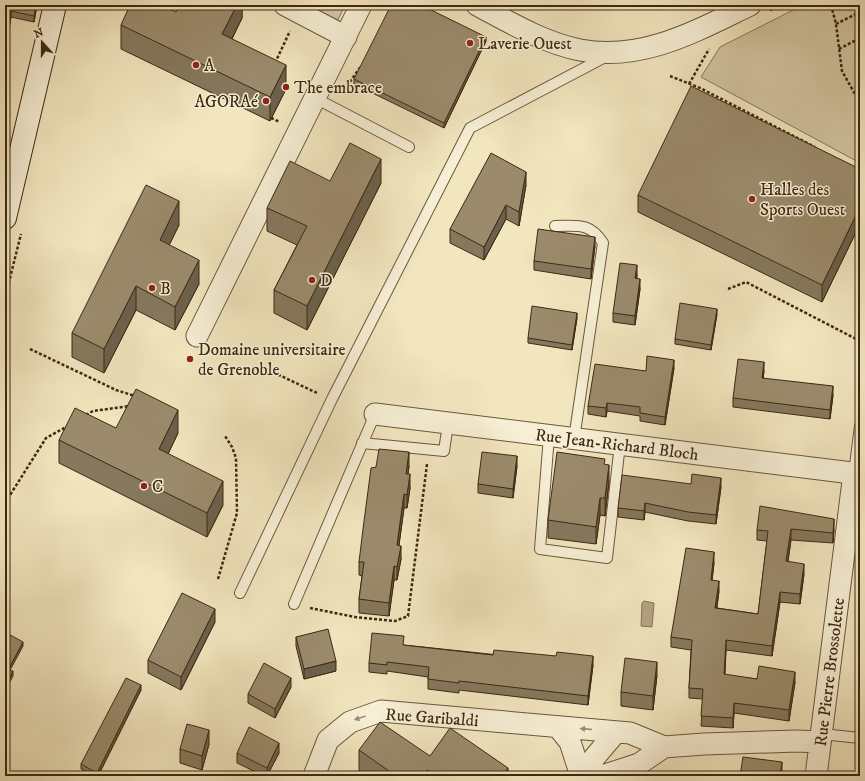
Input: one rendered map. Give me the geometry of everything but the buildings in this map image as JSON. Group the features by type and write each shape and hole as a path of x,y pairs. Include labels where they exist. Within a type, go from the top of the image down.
{"street":[{"path":"5,218 55,5"},
{"path":"197,336 323,103 346,37 361,5"},
{"path":"478,5 515,24 566,46 581,50 613,52 644,50 670,42 750,5"},
{"path":"292,9 346,37"},
{"name":"Rue Jean-Richard Bloch","path":"375,414 857,473"},
{"name":"Rue Pierre Brossolette","path":"816,776 857,473"},
{"name":"Rue Garibaldi","path":"314,776 328,740 350,722 381,711 630,733 664,747"},
{"path":"558,727 570,742 581,776"},
{"path":"586,776 594,758 616,732"},
{"path":"602,776 639,764 664,747 797,741 821,738"}],"lane":[{"path":"240,593 332,399 470,128 613,52"},
{"path":"323,103 409,147"},
{"path":"555,226 584,226 594,232 603,243 574,439"},
{"path":"294,604 375,414"},
{"path":"362,443 444,451 448,424"},
{"path":"857,473 860,426"},
{"path":"549,436 540,549 607,558 620,444"},
{"path":"821,738 860,738"}],"path":[{"path":"831,5 836,24 841,63 846,79 860,103"},
{"path":"273,66 292,9"},
{"path":"836,24 860,12"},
{"path":"839,49 860,38"},
{"path":"323,103 363,62"},
{"path":"670,76 700,88 818,148"},
{"path":"728,289 746,282 860,341"},
{"path":"30,348 116,390 139,397"},
{"path":"80,419 93,411 131,406"},
{"path":"5,503 46,438 73,423"},
{"path":"218,579 237,513 236,458 232,447 225,436"},
{"path":"294,604 329,612 395,621 408,616 429,450"}],"shaded area":[{"path":"307,5 345,5 338,20"},
{"path":"803,5 860,5 860,163 701,77 720,47"},
{"path":"644,601 654,603 652,627 641,626 642,603"}],"place":[{"name":"Laverie Ouest","path":"470,43"},
{"name":"A","path":"196,65"},
{"name":"The embrace","path":"286,87"},
{"name":"AGORAé","path":"266,101"},
{"name":"Halles des Sports Ouest","path":"752,199"},
{"name":"D","path":"312,280"},
{"name":"B","path":"152,288"},
{"name":"Domaine universitaire de Grenoble","path":"190,359"},
{"name":"C","path":"144,486"}]}
